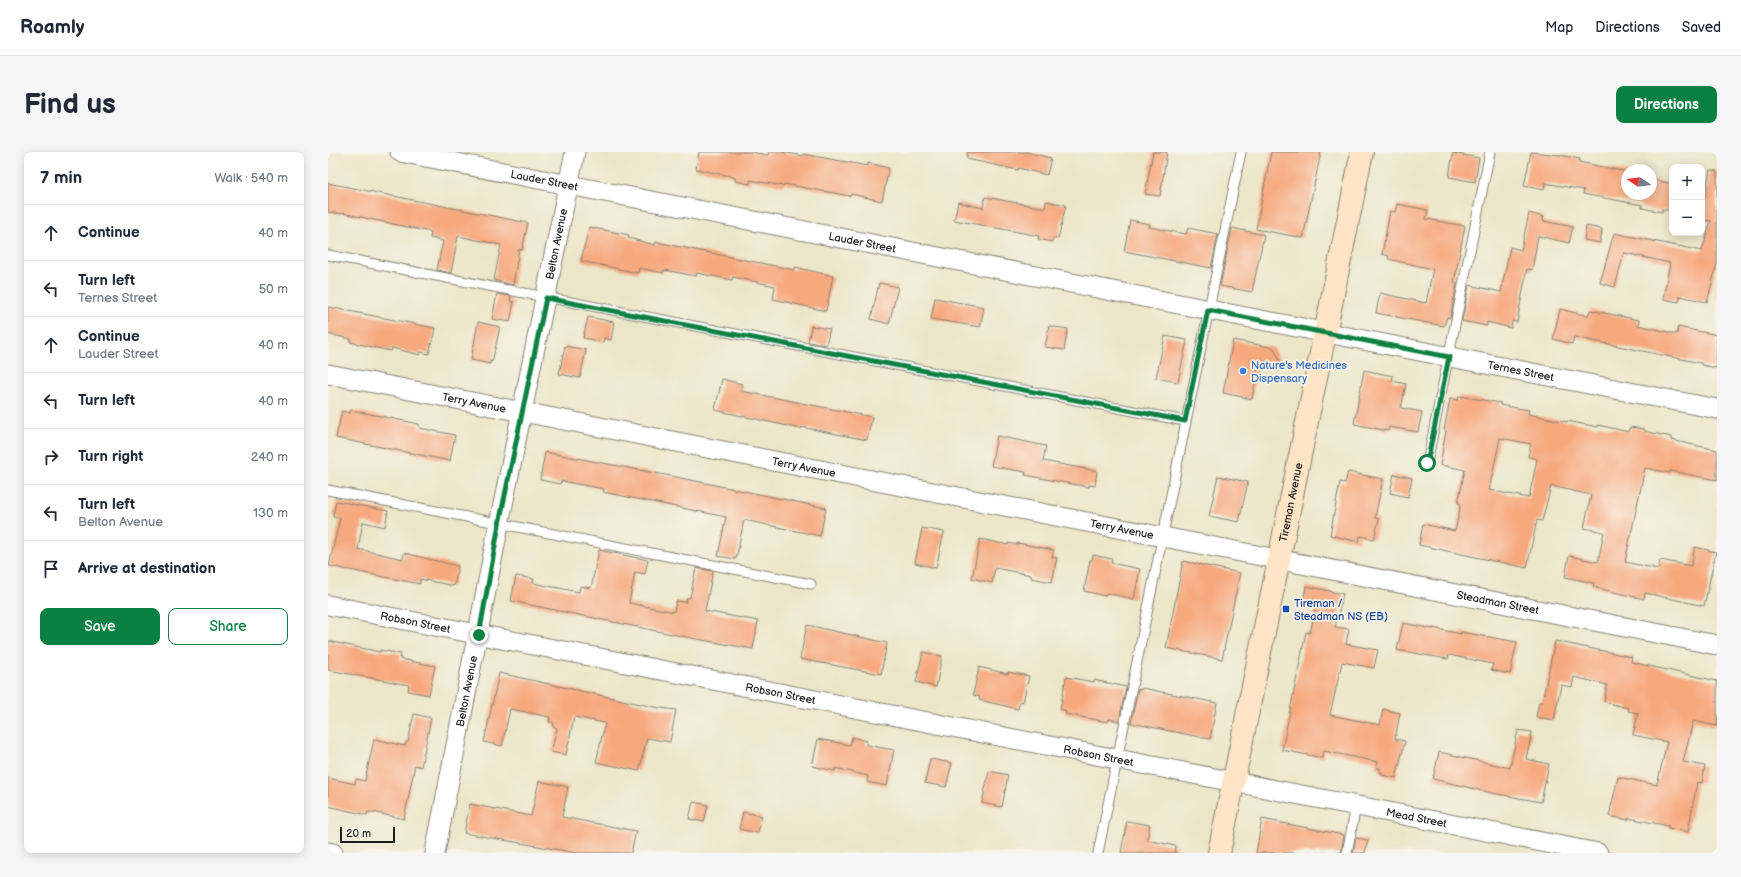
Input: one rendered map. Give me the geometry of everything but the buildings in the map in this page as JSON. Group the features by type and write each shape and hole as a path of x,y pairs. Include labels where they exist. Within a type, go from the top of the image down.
{"street":[{"name":"Lauder Street","path":"400,152 1325,333"},
{"name":"Belton Avenue","path":"435,853 479,635 499,524 575,152"},
{"name":"Tireman Avenue","path":"1219,853 1362,152"},
{"name":"Ternes Street","path":"1325,333 1717,409"},
{"name":"Terry Avenue","path":"328,374 1279,560"},
{"name":"Steadman Street","path":"1279,560 1717,645"},
{"name":"Robson Street","path":"328,605 1234,782"},
{"name":"Mead Street","path":"1234,782 1598,853"},
{"path":"328,852 333,853"}],"lane":[{"path":"1098,853 1241,152"},
{"path":"1427,463 1490,152"},
{"path":"328,255 1185,421"},
{"path":"328,490 811,584"},
{"path":"1347,853 1356,806"}],"place":[{"name":"Nature's Medicines Dispensary","path":"1243,371"},
{"name":"Tireman / Steadman NS (EB)","path":"1286,609"}],"route":[{"path":"479,635 499,524 546,298 1185,421 1208,310 1449,357 1427,463"}]}
